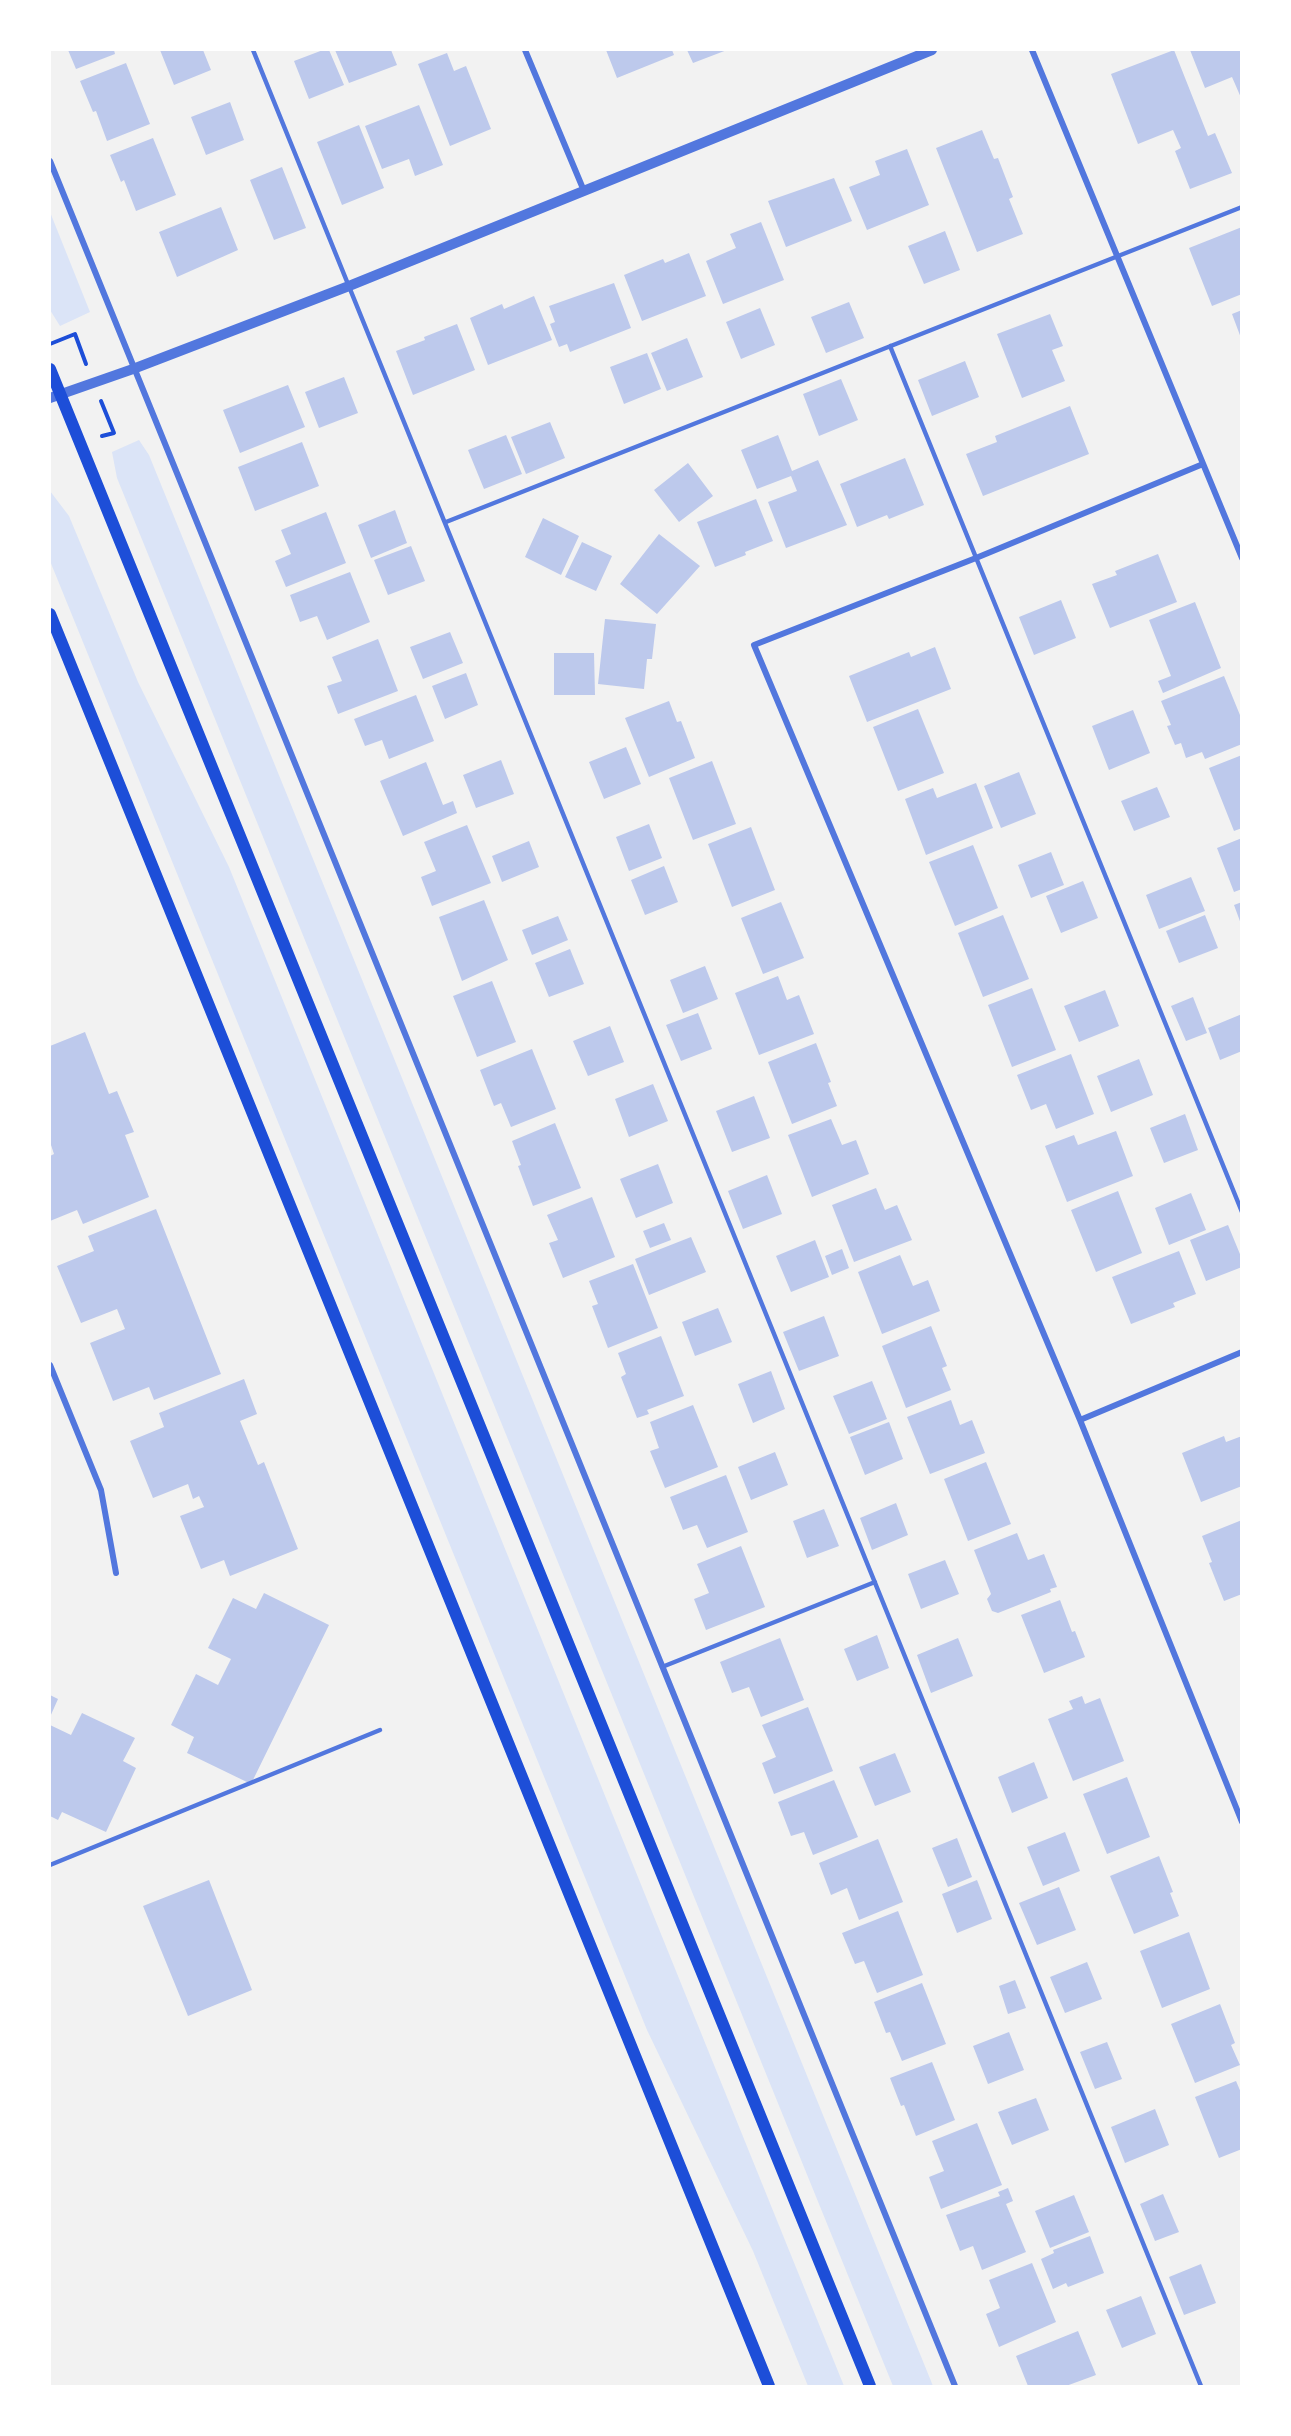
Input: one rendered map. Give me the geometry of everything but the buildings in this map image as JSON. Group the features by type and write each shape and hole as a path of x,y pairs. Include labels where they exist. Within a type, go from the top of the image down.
{"main road":[{"path":"50,369 54,396 870,2386"},
{"path":"50,614 769,2386"}],"street":[{"path":"525,50 584,191"},
{"path":"54,396 133,369 349,286 932,50"},
{"path":"1032,50 1242,558"},
{"path":"50,161 955,2386"},
{"path":"1203,464 976,558 754,645 1080,1420 1242,1822"},
{"path":"1080,1420 1242,1352"},
{"path":"50,1365 101,1490 116,1574"}],"lane":[{"path":"253,50 1201,2386"},
{"path":"446,522 1242,207"},
{"path":"890,346 1242,1212"},
{"path":"662,1667 875,1582"},
{"path":"50,1865 380,1730"}],"path":[{"path":"50,344 75,334"}],"shaded area":[{"path":"50,212 90,312 60,326 50,310"},
{"path":"139,440 149,455 933,2386 893,2386 117,478 112,452"},
{"path":"50,491 69,516 138,682 229,867 844,2386 808,2386 753,2251 647,2030 50,561"}]}
